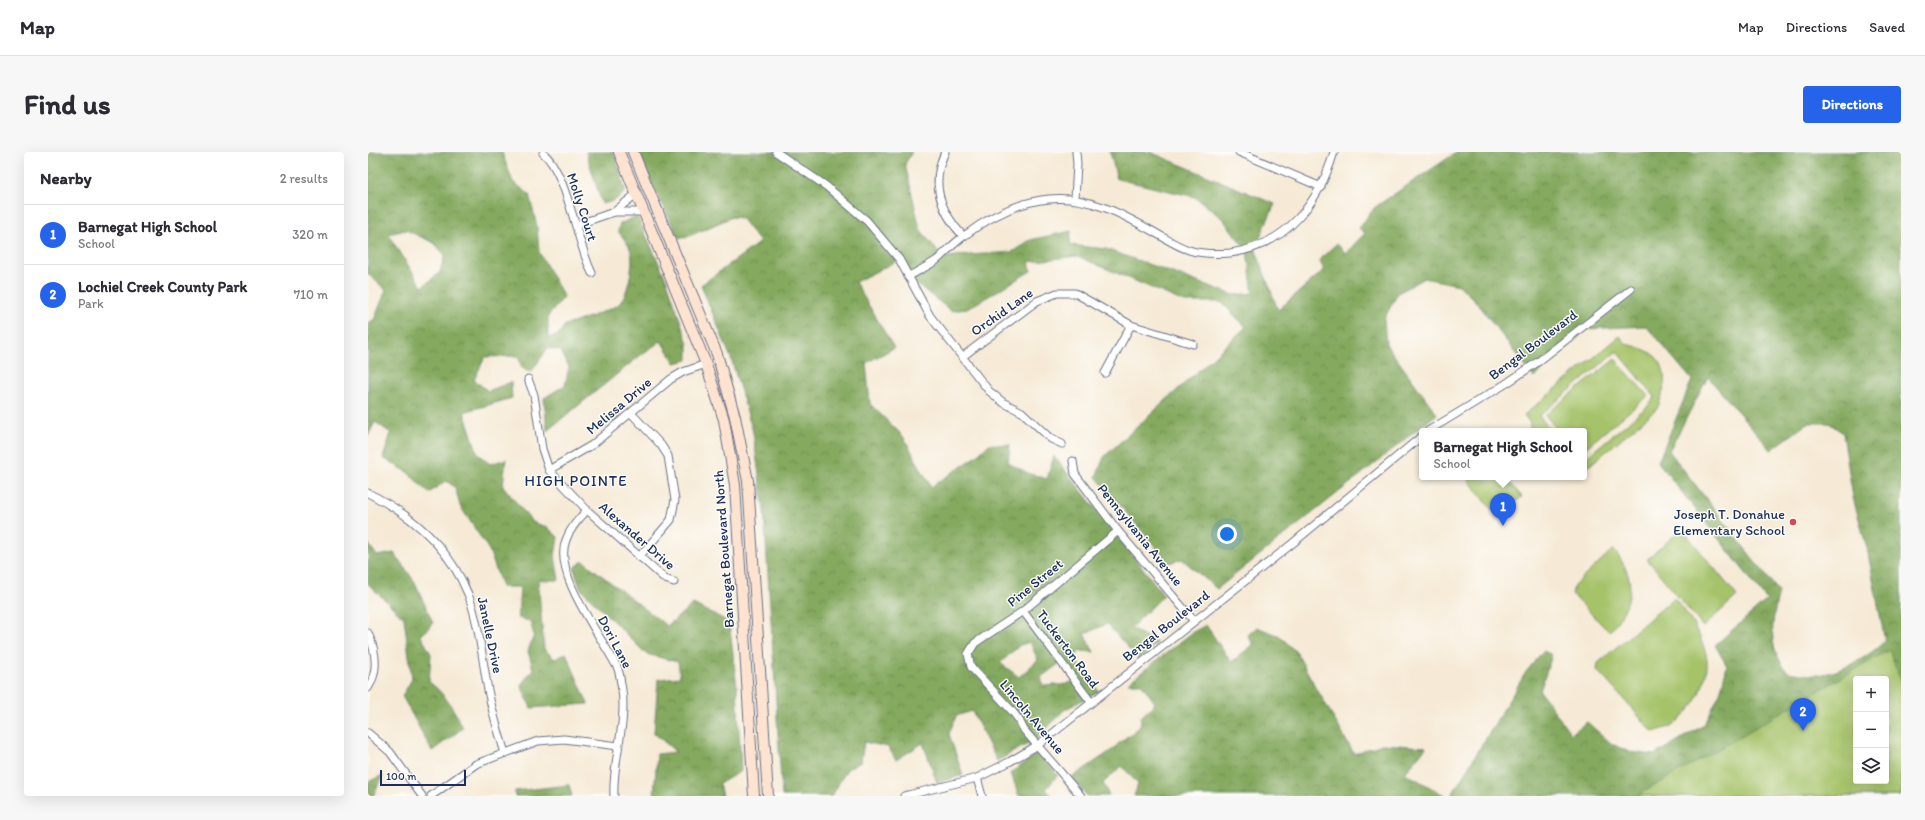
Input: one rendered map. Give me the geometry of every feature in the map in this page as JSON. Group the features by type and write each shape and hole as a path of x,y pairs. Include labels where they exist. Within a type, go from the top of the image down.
{"street":[{"name":"Barnegat Boulevard North","path":"619,152 706,364 724,420 735,485 754,796"},
{"name":"Barnegat Boulevard North","path":"633,152 718,354 735,417 748,481 768,796"},
{"path":"776,152 826,186 867,221 899,260 930,316 989,391 1004,403 1022,412 1051,439 1062,444"},
{"path":"944,152 937,176 938,193 955,227 963,236"},
{"path":"1074,199 1077,164 1076,152"},
{"path":"1239,152 1249,154 1321,187"},
{"path":"908,277 936,260 963,236 990,218 1018,206 1050,199 1074,199 1115,212 1189,250 1221,254 1252,248 1277,237 1302,215 1321,187 1334,152"},
{"name":"Molly Court","path":"543,153 554,165 576,225 586,261 592,273"},
{"path":"614,212 636,194"},
{"path":"576,225 614,212 643,212"},
{"name":"Bengal Boulevard","path":"1433,428 1507,383 1539,361 1631,289"},
{"name":"Orchid Lane","path":"962,357 1037,301 1057,293 1075,293 1131,325 1193,344"},
{"path":"1105,373 1131,325"},
{"name":"Melissa Drive","path":"550,470 592,445 670,379 683,372 706,364"},
{"name":"Alexander Drive","path":"528,379 534,395 542,449 550,470 587,510 639,557 665,579 674,582"},
{"path":"631,413 661,445 668,456 675,500 671,520 639,557"},
{"name":"Bengal Boulevard","path":"904,796 977,778 1038,745 1293,543 1419,438"},
{"name":"Pennsylvania Avenue","path":"1073,461 1075,474 1118,531 1194,621"},
{"name":"Janelle Drive","path":"368,493 393,506 427,533 447,556 468,594 476,625 489,695 505,753"},
{"name":"Dori Lane","path":"587,510 572,528 565,541 564,557 570,583 618,671 624,709 618,746 614,796"},
{"name":"Pine Street","path":"968,654 975,643 1023,612 1118,531"},
{"name":"Tuckerton Road","path":"1023,612 1091,702"},
{"path":"368,633 375,657 373,677 368,688"},
{"name":"Lincoln Avenue","path":"968,654 971,667 1012,711 1024,730 1081,796"},
{"path":"368,733 390,752 422,796"},
{"path":"431,796 468,768 538,741 564,738 618,746"},
{"path":"977,778 982,796"}],"green space":[{"path":"368,152 503,152 502,153 513,182 529,194 537,226 539,252 564,297 548,316 548,338 558,335 565,325 602,312 619,304 622,300 628,287 632,257 626,241 618,231 620,224 632,218 638,218 667,281 688,344 688,360 675,363 661,341 642,354 547,431 544,398 565,385 569,367 561,351 548,348 531,372 522,368 518,356 485,357 474,380 488,391 511,382 512,398 464,412 478,454 490,464 506,459 503,486 532,522 547,527 558,537 555,556 559,580 538,580 544,649 555,659 566,653 588,704 531,708 521,685 533,669 528,651 534,635 530,621 518,618 520,587 502,587 489,550 460,506 455,487 446,481 429,493 406,471 383,458 391,433 375,422 368,436 368,323 374,320 386,290 368,274","holes":["406,230 434,243 445,255 440,272 422,287 388,234"]},
{"path":"586,152 614,152 626,191 621,196 602,204"},
{"path":"638,152 912,152 905,164 920,229 942,257 1012,252 1030,240 1071,231 1070,245 1106,249 1234,295 1253,293 1247,251 1223,219 1195,197 1117,179 1110,152 1150,152 1275,204 1255,248 1278,310 1324,270 1319,260 1336,244 1346,253 1365,233 1359,228 1375,207 1457,152 1901,152 1901,796 1451,796 1526,672 1543,651 1552,655 1540,691 1571,734 1587,722 1612,744 1629,752 1654,755 1704,725 1720,693 1727,666 1715,645 1767,600 1658,462 1692,380 1646,326 1587,329 1534,378 1479,305 1459,285 1424,278 1398,293 1384,319 1386,344 1437,414 1217,589 1182,559 1169,563 1096,477 1104,457 1246,327 1221,302 1184,302 1077,256 1029,262 1031,271 967,309 951,311 908,277 899,260 855,282 894,348 866,363 870,404 903,436 931,487 977,456 989,444 1010,445 1008,463 1028,473 1047,479 1054,456 1164,595 1131,628 1157,643 1139,660 1107,624 1084,634 1094,652 1078,651 1076,661 1099,691 1064,710 1038,738 997,761 972,711 956,716 949,734 963,775 937,783 923,743 896,760 888,747 864,742 861,762 847,769 832,796 782,796 764,511 753,432 731,358 701,285 760,242 741,218 732,217 685,238 678,237","holes":["1708,377 1771,450 1808,423 1829,423 1843,433 1853,498 1867,548 1885,641 1861,659 1842,669 1832,672 1813,675 1788,672 1781,663 1776,653 1773,634 1774,614 1779,592 1669,451","1030,642 1038,660 1019,677 1000,663 1020,645","1064,660 1075,680 1067,684 1043,686 1041,677"]},
{"path":"1620,336 1625,344 1639,347 1649,352 1657,358 1662,366 1664,385 1657,409 1587,467 1587,457 1648,406 1655,397 1617,351 1539,416 1549,428 1530,428 1530,423 1524,415"},
{"path":"1615,359 1648,396 1587,447 1587,428 1556,428 1545,415"},
{"path":"1468,480 1508,480 1522,497 1497,516"},
{"path":"1682,529 1737,596 1703,627 1647,559"},
{"path":"368,543 377,556 394,553 415,582 433,623 421,636 431,654 429,682 440,691 449,702 463,728 432,751 402,696 412,679 404,618 368,584"},
{"path":"1613,549 1621,560 1626,571 1630,591 1624,611 1609,632 1572,594 1574,586"},
{"path":"583,561 667,626 693,604 729,622 737,687 741,771 719,784 722,796 654,796 657,754 676,752 654,733 658,679 680,677 678,662 646,654 580,588 574,568"},
{"path":"1674,598 1689,618 1699,635 1707,659 1707,668 1698,696 1687,713 1673,725 1653,732 1597,670 1598,663"},
{"path":"1206,625 1231,662 1253,645 1248,635 1257,627 1280,636 1296,652 1354,754 1382,744 1426,747 1405,773 1446,796 1134,796 1138,784 1122,766 1103,783 1109,796 1087,796 1071,778 1112,750 1121,741 1140,727 1141,717 1155,703 1141,683 1128,683 1193,632"},
{"path":"1889,650 1901,680 1901,796 1637,796"},
{"path":"1038,753 1058,775 1046,789 1051,796 1019,796 1011,773"},
{"path":"383,775 373,796 368,796 368,782"},
{"path":"569,785 572,796 515,796 515,791"}],"place":[{"name":"Joseph T. Donahue Elementary School","path":"1793,522"},
{"name":"Barnegat High School","path":"1503,526"},
{"name":"Lochiel Creek County Park","path":"1803,731"}],"district":[{"name":"HIGH POINTE","path":"576,481"}]}
